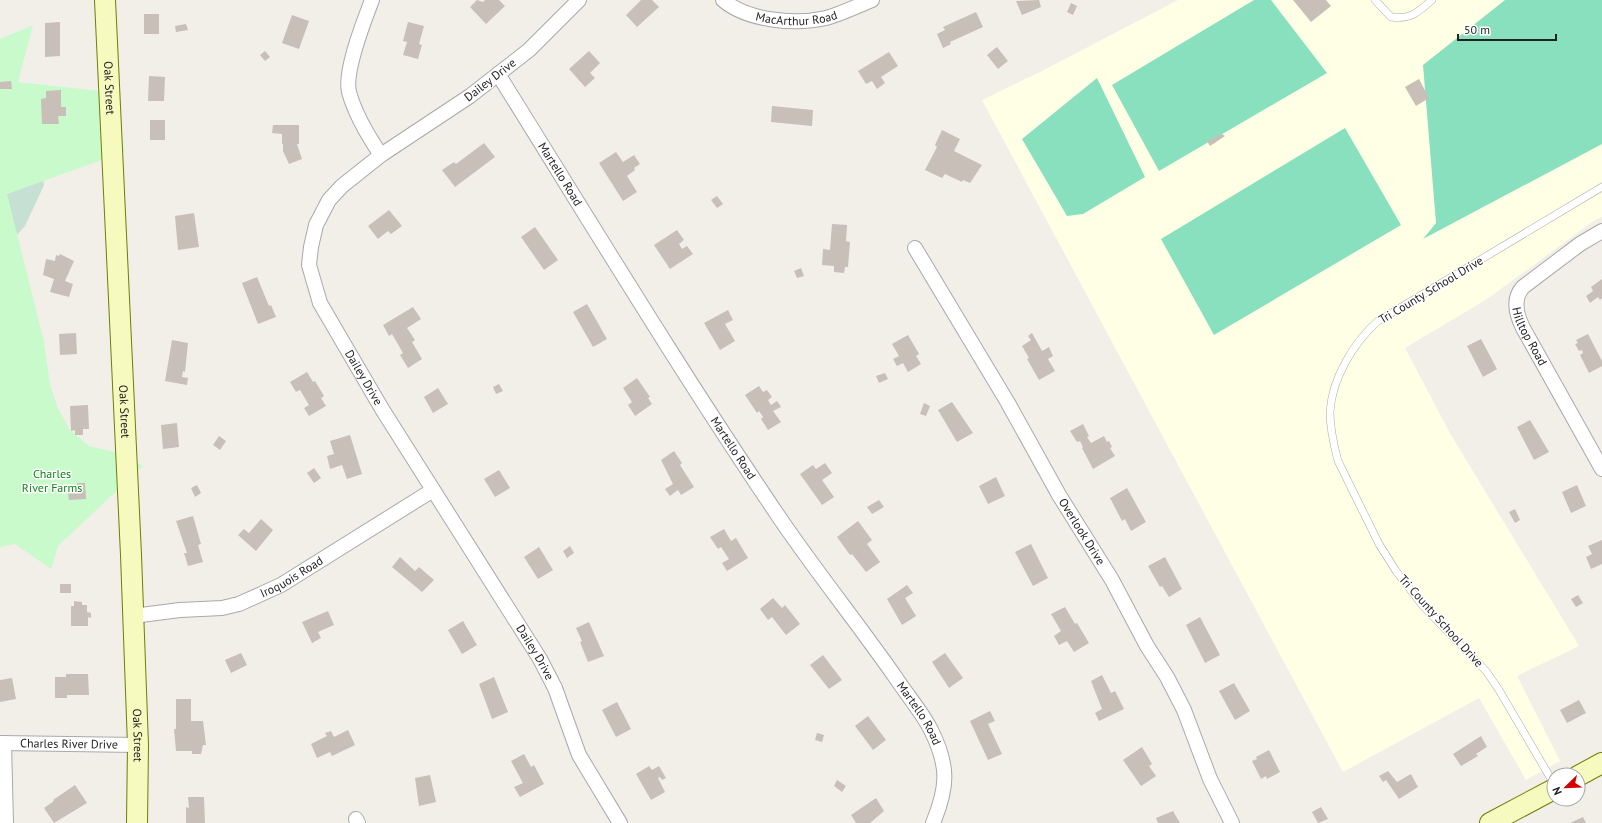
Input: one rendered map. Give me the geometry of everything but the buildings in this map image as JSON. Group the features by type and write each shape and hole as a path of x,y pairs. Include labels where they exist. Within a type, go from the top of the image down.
{"main road":[{"name":"Oak Street","path":"105,0 138,744 137,823"},
{"path":"1586,772 1602,763"},
{"path":"1490,823 1546,793"}],"street":[{"path":"372,0 350,70 349,91 368,136 381,155"},
{"name":"Dailey Drive","path":"579,0 529,50 470,96 381,155 342,186 329,200 316,225 309,265 320,303 382,409 540,658 555,688 579,755 620,823"},
{"name":"MacArthur Road","path":"723,0 754,16 780,21 826,18 872,0"},
{"name":"Martello Road","path":"498,74 679,365 747,470 792,536 887,665 930,728 941,753 945,785 942,801 933,823"},
{"name":"Hilltop Road","path":"1602,231 1580,244 1523,287 1519,292 1516,302 1517,313 1523,328 1602,469"},
{"name":"Overlook Drive","path":"915,248 1008,403 1059,495 1112,580 1147,646 1167,677 1198,745 1210,779 1232,823"},
{"name":"Iroquois Road","path":"133,616 180,610 222,608 239,604 281,585 433,490"},
{"path":"2,743 6,823"},
{"name":"Charles River Drive","path":"2,743 138,744"}],"lane":[{"path":"1375,0 1391,17 1404,18 1419,11 1432,0"},
{"name":"Tri County School Drive","path":"1546,770 1499,690 1486,671 1423,606 1387,558 1338,461 1334,446 1330,413 1337,384 1343,369 1364,335 1378,321 1602,187"}],"shaded area":[{"path":"1178,0 1602,0 1602,217 1595,220 1487,299 1405,348 1451,435 1579,646 1517,676 1560,761 1549,767 1546,767 1546,769 1526,780 1479,698 1343,772 982,100 1040,72"},
{"path":"42,170 44,185 25,226 9,244 0,171"}],"green space":[{"path":"1254,0 1271,0 1327,73 1159,171 1112,85"},
{"path":"1505,0 1602,0 1602,144 1423,239 1436,223 1423,65"},
{"name":"Charles River Farms","path":"33,25 18,82 118,93 124,152 7,194 44,342 50,384 58,409 70,430 89,446 119,453 143,466 58,546 51,569 15,544 0,547 0,39"},
{"path":"1097,78 1145,177 1083,214 1067,216 1022,139"},
{"path":"1345,128 1401,225 1214,335 1161,239"}]}
